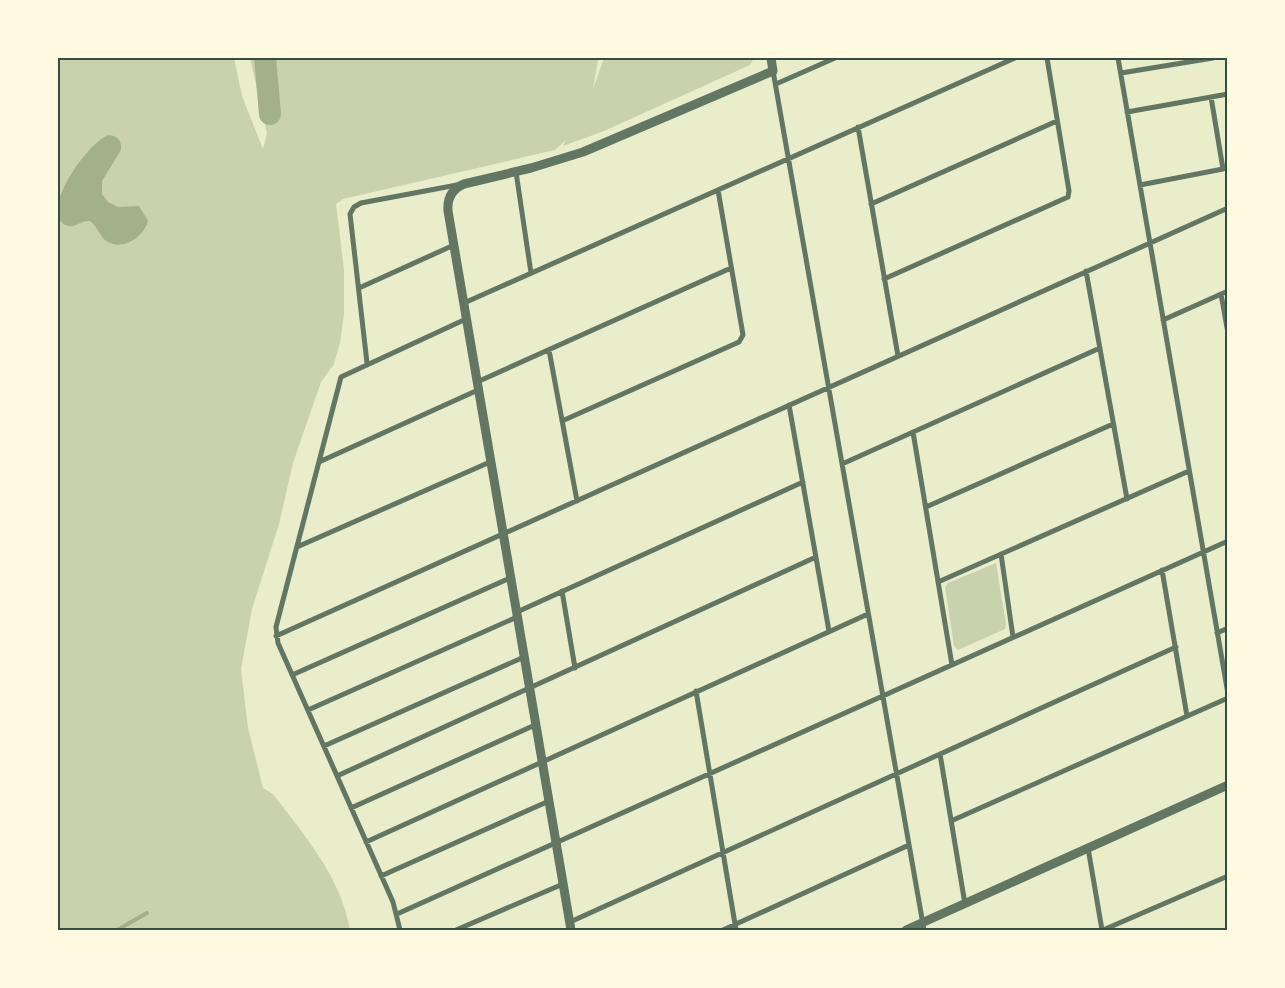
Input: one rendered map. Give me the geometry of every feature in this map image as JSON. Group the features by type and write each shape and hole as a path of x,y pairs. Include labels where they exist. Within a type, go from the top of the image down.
{"street":[{"path":"771,58 923,927"},
{"path":"776,84 835,58"},
{"path":"464,303 1015,58"},
{"path":"884,279 1068,197 1069,190 1047,58"},
{"path":"951,821 1228,696 1118,58"},
{"path":"1121,73 1213,58"},
{"path":"367,364 350,214 354,207 360,203 464,184 516,172 591,149 773,71"},
{"path":"1127,112 1228,94"},
{"path":"1140,185 1223,169 1211,97"},
{"path":"872,204 1058,121"},
{"path":"858,127 898,356"},
{"path":"516,172 531,272"},
{"path":"464,184 454,189 448,202 454,245 556,842 568,928 723,852 1176,647"},
{"path":"562,421 739,342 743,336 718,190"},
{"path":"276,636 1228,208"},
{"path":"359,288 454,245"},
{"path":"319,462 549,350 731,268"},
{"path":"1086,272 1127,499"},
{"path":"1163,320 1228,291"},
{"path":"1221,294 1228,333"},
{"path":"400,930 397,914 381,876 276,636 279,614 341,377 466,319"},
{"path":"842,464 1100,348"},
{"path":"549,350 577,501"},
{"path":"789,405 829,631"},
{"path":"926,508 1113,424"},
{"path":"913,432 952,664"},
{"path":"297,547 490,462"},
{"path":"938,582 1189,471"},
{"path":"308,710 562,591 803,482"},
{"path":"397,914 1228,541"},
{"path":"1001,554 1013,637"},
{"path":"337,776 816,557"},
{"path":"1162,570 1187,716"},
{"path":"292,675 510,578"},
{"path":"562,591 574,668"},
{"path":"366,842 868,614"},
{"path":"1217,633 1228,628"},
{"path":"324,746 524,657"},
{"path":"696,691 736,928"},
{"path":"351,808 536,725"},
{"path":"940,754 965,904"},
{"path":"906,930 923,927 965,904 1228,785"},
{"path":"381,876 548,801"},
{"path":"723,930 736,928 909,845"},
{"path":"1088,848 1103,930 1228,876"},
{"path":"456,930 563,884"}],"shaded area":[{"path":"58,58 234,58 242,96 263,149 267,133 250,58 602,58 598,60 593,89 604,58 754,58 750,65 604,131 563,146 566,140 555,150 343,199 336,204 344,270 344,314 340,343 334,364 321,382 293,463 279,524 252,609 241,669 248,728 263,788 273,794 320,858 339,892 350,930 58,930"},
{"path":"109,135 115,136 119,140 121,150 102,181 102,194 108,202 118,207 139,206 148,221 138,237 120,245 105,240 90,221 68,226 60,219 58,208 61,193 79,163 90,149"},
{"path":"996,563 1006,624 1005,629 958,650 954,646 945,587 948,583"}],"waterway":[{"path":"265,58 270,114"},
{"path":"117,930 147,913"}]}
